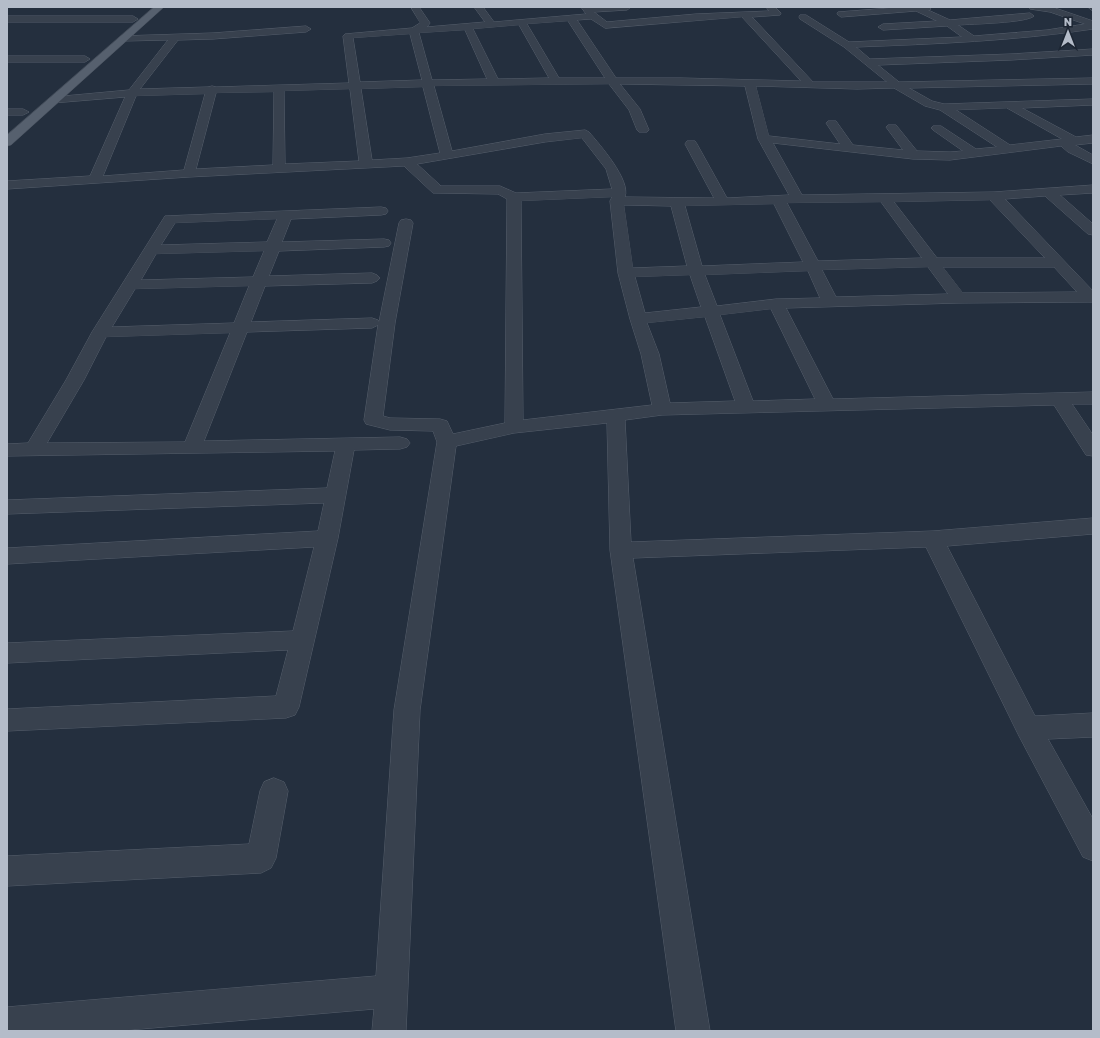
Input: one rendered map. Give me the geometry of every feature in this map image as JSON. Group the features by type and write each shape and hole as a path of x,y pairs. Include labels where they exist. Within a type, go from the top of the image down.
{"main road":[{"path":"68,74 148,7"},
{"path":"7,142 49,94 124,38 159,7"},
{"path":"23,112 33,103"}],"street":[{"path":"414,31 422,27 425,23 416,8 429,7"},
{"path":"478,7 490,24"},
{"path":"366,164 348,36 571,18 589,11 627,7"},
{"path":"589,11 605,25 696,17 777,13 770,7"},
{"path":"841,14 914,8 935,8"},
{"path":"914,8 949,23 972,39"},
{"path":"883,27 949,23 1031,11 1052,10 1093,25"},
{"path":"38,19 48,11"},
{"path":"535,12 545,20"},
{"path":"745,15 810,85"},
{"path":"696,17 705,28"},
{"path":"803,17 847,45 898,86 929,104 944,107 1093,102"},
{"path":"571,18 613,82 634,109 643,130"},
{"path":"7,19 133,19"},
{"path":"522,23 556,82"},
{"path":"618,23 624,30 676,28"},
{"path":"847,45 972,39 1047,33 1093,25"},
{"path":"468,27 494,82"},
{"path":"124,38 213,36 306,29"},
{"path":"414,31 447,156"},
{"path":"95,180 132,93 175,37"},
{"path":"868,62 1011,57 1093,52"},
{"path":"7,59 85,59"},
{"path":"49,94 132,93 494,82 681,81 750,84 898,86 1093,81"},
{"path":"750,84 764,139 798,199"},
{"path":"279,88 279,168"},
{"path":"189,173 212,90"},
{"path":"1009,105 1070,143 1072,149 1093,160"},
{"path":"944,107 1008,149"},
{"path":"10,117 23,112"},
{"path":"832,123 849,148"},
{"path":"892,126 913,155"},
{"path":"937,128 974,153"},
{"path":"7,184 407,162 545,138 585,134 612,169 619,197 626,273 638,319 650,354 662,409"},
{"path":"764,139 913,155 950,156 1070,143 1093,139"},
{"path":"691,144 723,202"},
{"path":"407,162 438,190 500,190 514,197 619,197 677,201 723,202 884,197 994,196 1093,189"},
{"path":"1048,192 1093,231"},
{"path":"994,196 1091,297"},
{"path":"514,197 514,427"},
{"path":"884,197 959,298"},
{"path":"779,200 830,302"},
{"path":"677,201 696,271 746,407"},
{"path":"34,449 75,380 100,332 152,250 170,218 381,211"},
{"path":"192,448 286,214"},
{"path":"389,1031 407,710 447,442 440,425 390,424 373,420 387,323 406,223"},
{"path":"152,250 384,243"},
{"path":"626,273 933,262 1058,263"},
{"path":"130,285 372,278"},
{"path":"638,319 776,304 959,298 1091,297"},
{"path":"776,304 827,405"},
{"path":"100,332 240,326 372,323"},
{"path":"447,442 514,427 616,416 662,409 1093,398"},
{"path":"1060,400 1093,450"},
{"path":"616,416 621,550 693,1031"},
{"path":"7,450 192,448 400,443"},
{"path":"7,720 286,707 301,640 327,538 346,444"},
{"path":"7,507 335,495"},
{"path":"621,550 933,538 1093,526"},
{"path":"7,556 327,538"},
{"path":"933,538 1028,728 1093,847"},
{"path":"7,653 301,640"},
{"path":"1028,728 1093,725"},
{"path":"7,871 261,858 274,791"},
{"path":"7,1024 392,991"}]}
